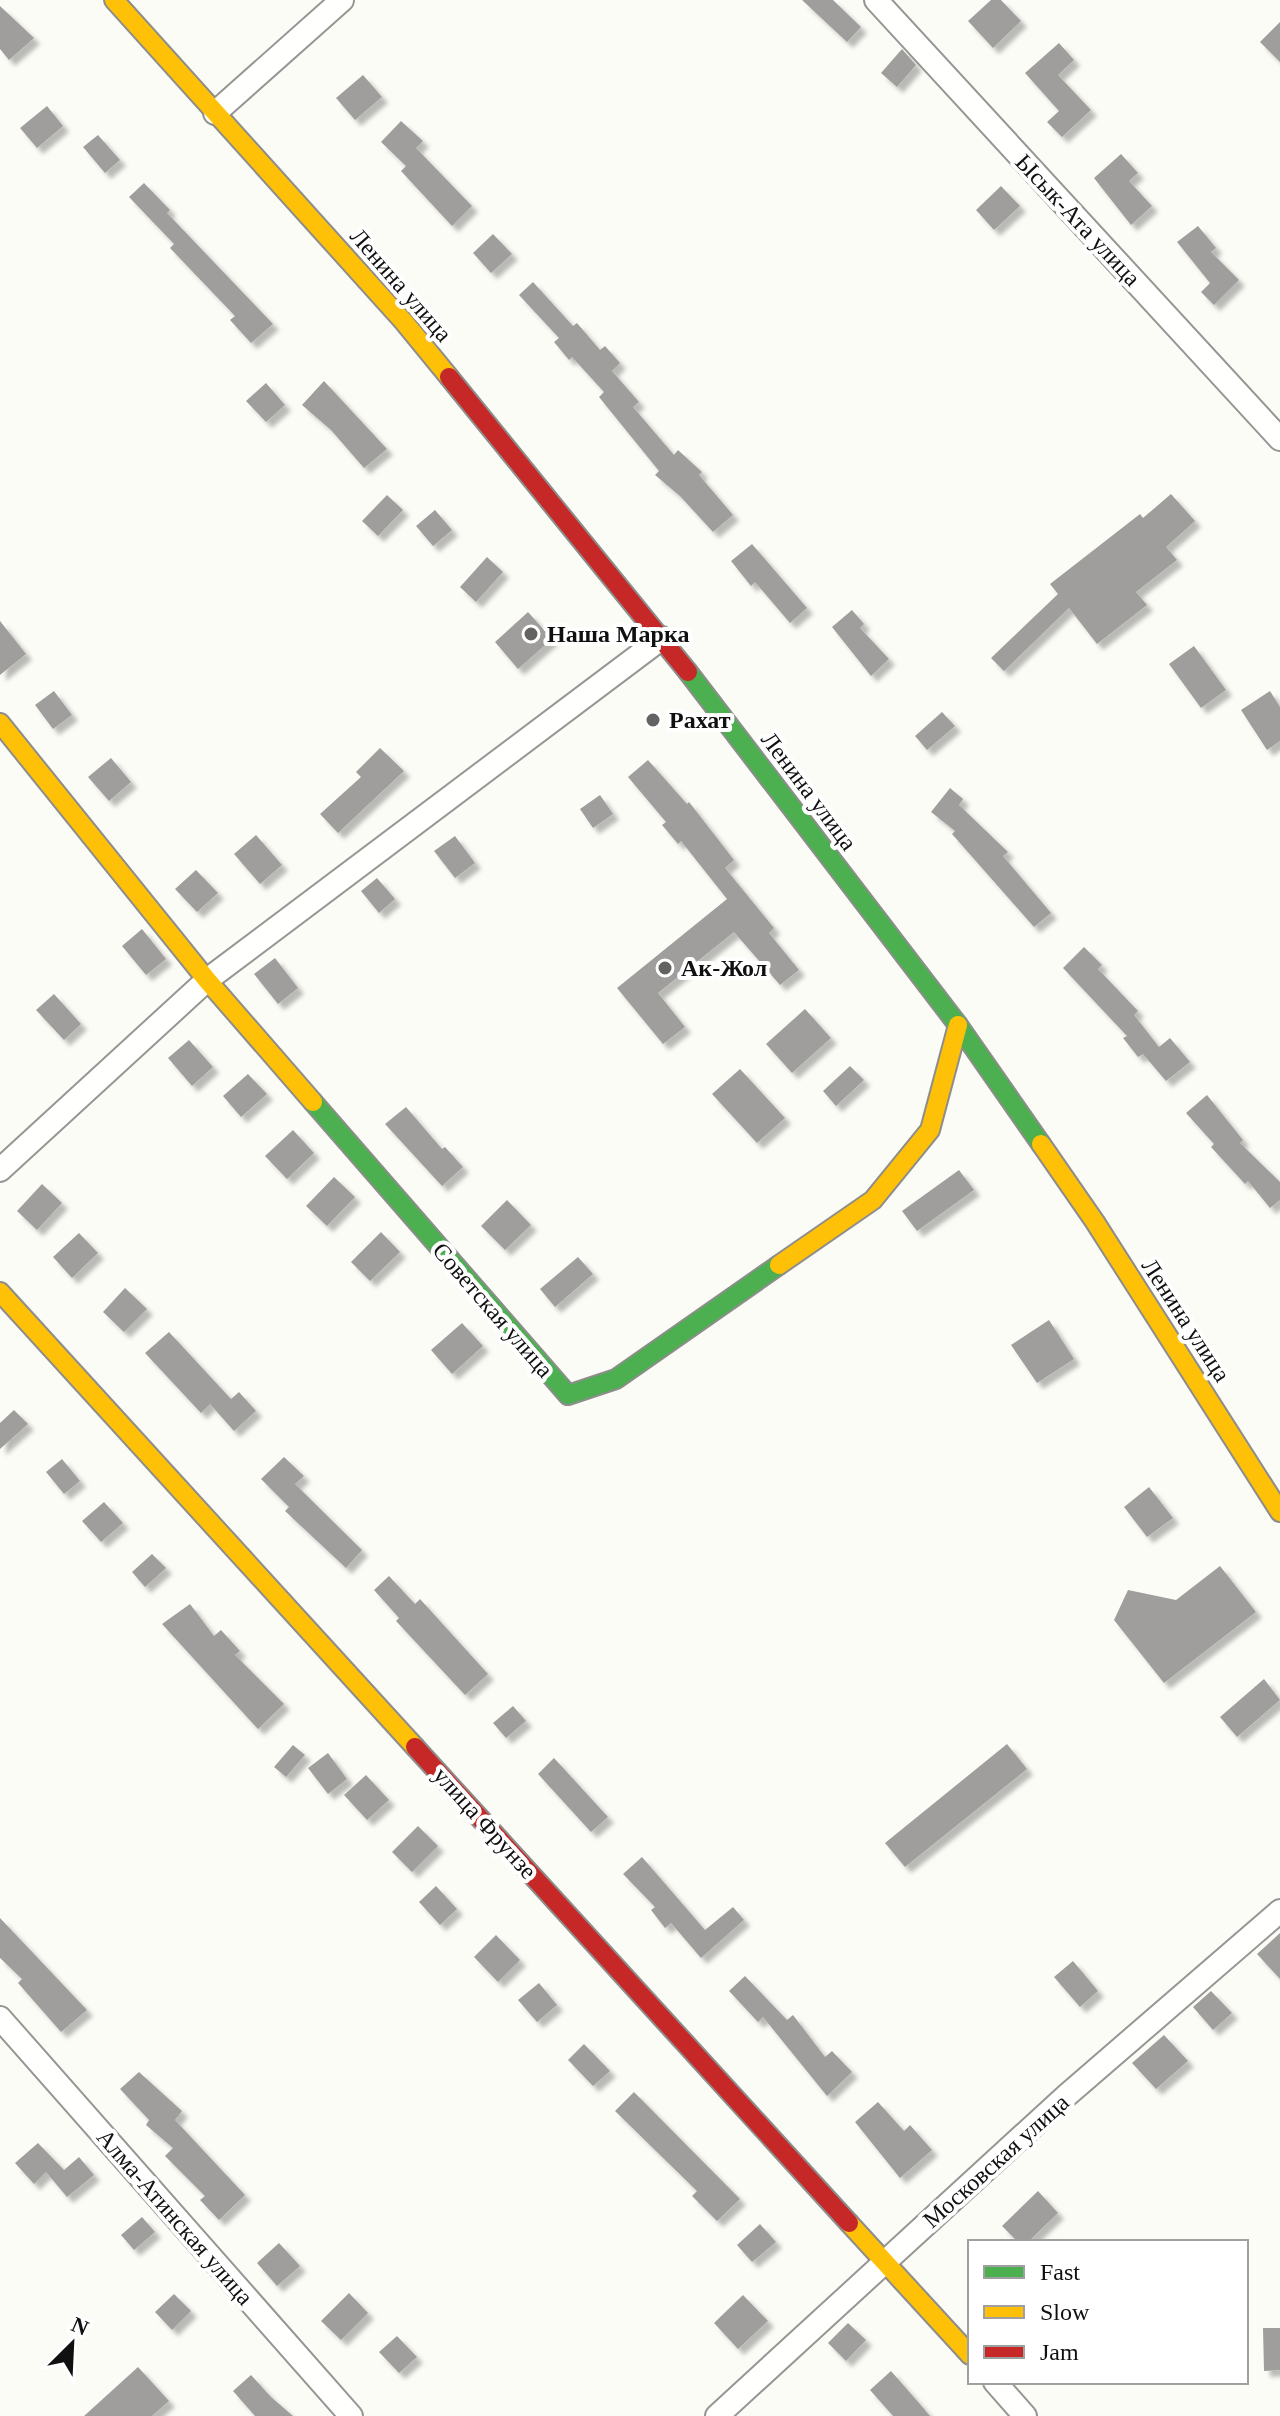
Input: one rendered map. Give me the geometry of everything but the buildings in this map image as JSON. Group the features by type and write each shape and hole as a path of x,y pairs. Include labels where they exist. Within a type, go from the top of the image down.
{"street":[{"name":"Ленина улица","path":"114,0 404,322 662,638 958,1025 1095,1222 1280,1512"},
{"path":"215,113 342,0"},
{"name":"Ысык-Ата улица","path":"876,0 1280,439"},
{"path":"0,1170 207,980 662,638"},
{"name":"Советская улица","path":"0,723 207,980 568,1395 616,1379 873,1200 930,1130 958,1025"},
{"name":"улица Фрунзе","path":"0,1292 968,2353"},
{"name":"Московская улица","path":"717,2416 1066,2096 1280,1911"},
{"name":"Алма-Атинская улица","path":"0,2018 351,2416"},
{"path":"997,2384 1025,2416"}],"traffic: fast":[{"path":"688,672 958,1025 1041,1144"},
{"path":"313,1102 568,1395 616,1379 779,1265"}],"traffic: slow":[{"path":"114,0 404,322 449,377"},
{"path":"0,723 207,980 313,1102"},
{"path":"779,1265 873,1200 930,1130 958,1025"},
{"path":"1041,1144 1095,1222 1280,1512"},
{"path":"0,1292 415,1747"},
{"path":"849,2223 968,2353"}],"traffic: jam":[{"path":"449,377 688,672"},
{"path":"415,1747 849,2223"}],"place":[{"name":"Наша Марка","path":"531,634"},
{"name":"Рахат","path":"653,720"},
{"name":"Ак-Жол","path":"665,968"}]}
